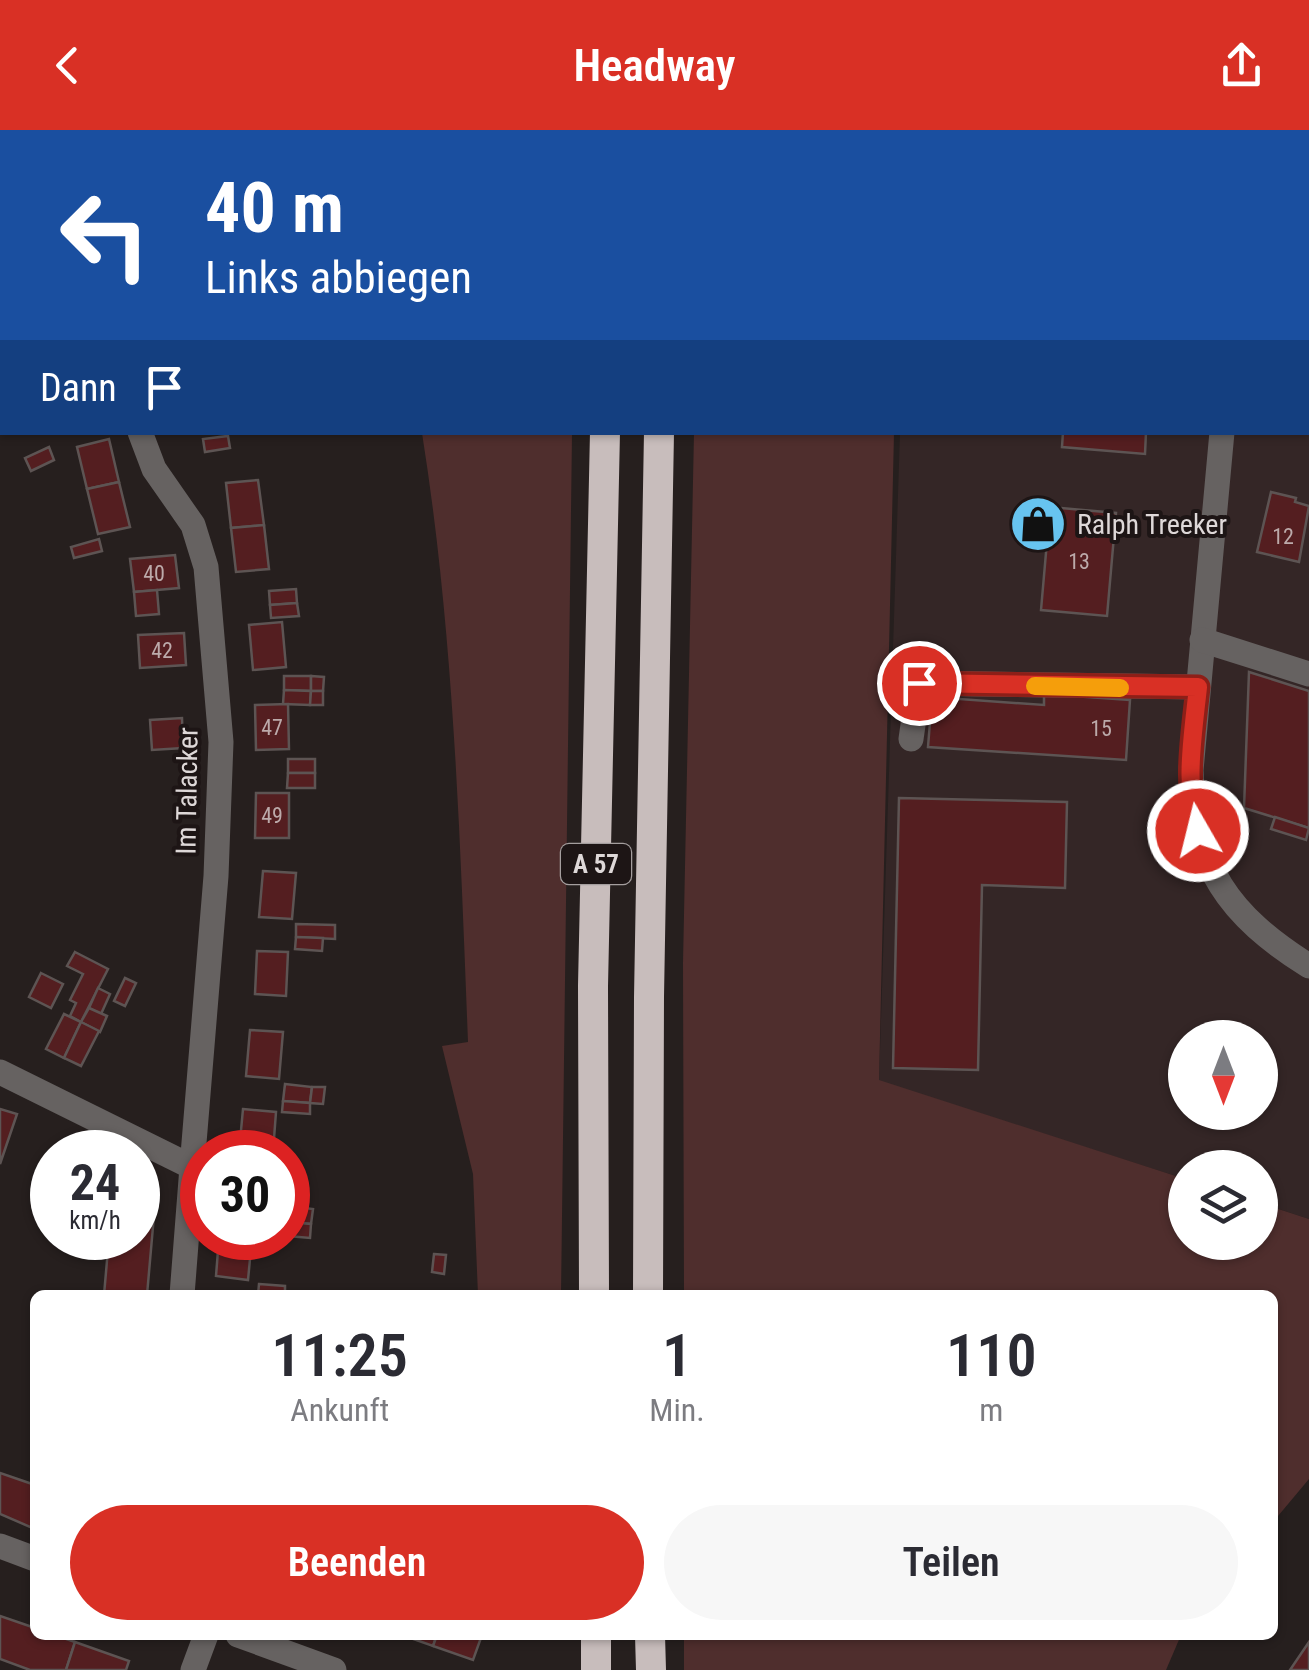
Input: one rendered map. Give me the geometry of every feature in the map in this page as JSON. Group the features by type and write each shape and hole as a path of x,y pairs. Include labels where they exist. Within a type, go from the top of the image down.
{"highway":[{"name":"A 57","path":"594,1290 594,986 605,435"},
{"name":"A 57","path":"648,1290 659,435"},
{"path":"596,1640 596,1670"},
{"path":"650,1640 650,1670"}],"street":[{"name":"Im Talacker","path":"141,435 154,469 193,525 206,568 221,742 216,876 195,1130"},
{"path":"1222,435 1198,687 1192,811 1204,851 1223,892 1250,924 1309,966"},
{"path":"1202,640 1309,674"},
{"path":"911,739 919,683 1198,687"},
{"path":"0,1072 180,1162"},
{"name":"Im Talacker","path":"182,1290 185,1260"},
{"path":"0,1546 30,1556"},
{"path":"192,1670 204,1640"},
{"path":"252,1640 334,1670"}],"shaded area":[{"path":"422,435 572,435 561,1290 478,1290 473,1174 442,1046 468,1042 449,660"},
{"path":"694,435 894,435 879,1080 1168,1174 1168,1260 1278,1260 1278,1209 1309,1219 1309,1479 1278,1516 1278,1290 684,1290 683,963"},
{"path":"900,435 1309,435 1309,1219 1278,1209 1278,1150 1168,1150 1168,1174 879,1081"},
{"path":"684,1640 1179,1640 1166,1670 684,1670"}],"building":[{"path":"1063,435 1146,435 1145,454 1062,447"},
{"path":"228,436 230,448 205,452 203,439"},
{"path":"109,439 119,482 87,489 77,447"},
{"path":"49,447 54,460 31,471 25,458"},
{"path":"258,480 264,525 231,528 226,483"},
{"path":"119,482 130,527 98,534 87,489"},
{"path":"1271,492 1296,498 1295,502 1309,506 1299,562 1257,552"},
{"path":"1050,507 1116,513 1107,616 1041,610"},
{"path":"264,525 269,569 236,572 231,528"},
{"path":"99,539 102,551 74,558 71,547"},
{"path":"175,555 179,588 134,592 130,559"},
{"path":"296,589 297,603 270,605 269,591"},
{"path":"157,590 159,614 136,616 134,592"},
{"path":"297,603 299,616 271,618 270,605"},
{"path":"282,622 286,667 253,670 249,625"},
{"path":"184,633 186,665 140,668 138,635"},
{"path":"1249,672 1309,691 1309,828 1244,808"},
{"path":"284,676 311,676 311,691 284,690"},
{"path":"311,676 324,677 323,691 311,691"},
{"path":"284,690 311,691 310,705 283,704"},
{"path":"311,691 323,691 323,705 310,705"},
{"path":"1044,694 1130,700 1126,760 928,747 932,697 1044,705"},
{"path":"288,704 289,749 256,750 255,705"},
{"path":"182,718 183,748 152,750 150,720"},
{"path":"288,759 315,759 315,773 288,773"},
{"path":"288,773 315,773 315,788 287,788"},
{"path":"256,793 289,793 289,838 255,838"},
{"path":"899,798 1067,802 1065,888 982,885 978,1070 893,1068"},
{"path":"1275,817 1309,828 1306,840 1271,829"},
{"path":"263,871 296,873 292,919 259,917"},
{"path":"296,924 335,925 335,939 296,937"},
{"path":"296,937 323,938 322,951 295,949"},
{"path":"257,951 288,952 286,996 255,994"},
{"path":"75,952 108,969 81,1022 70,1016 76,1003 70,1000 83,974 67,966"},
{"path":"41,973 63,984 51,1008 29,997"},
{"path":"125,978 136,983 125,1006 114,1001"},
{"path":"98,988 110,994 101,1014 89,1008"},
{"path":"89,1008 107,1016 100,1032 81,1022"},
{"path":"64,1014 81,1022 64,1058 46,1049"},
{"path":"81,1022 99,1031 81,1066 64,1058"},
{"path":"250,1030 283,1032 279,1079 246,1076"},
{"path":"285,1084 312,1087 310,1103 283,1101"},
{"path":"312,1087 325,1087 323,1104 310,1103"},
{"path":"283,1101 310,1103 310,1114 282,1112"},
{"path":"0,1109 17,1114 0,1164"},
{"path":"243,1109 276,1112 275,1130 241,1130"},
{"path":"434,1254 446,1255 444,1274 432,1272"},
{"path":"107,1260 150,1260 147,1290 104,1290"},
{"path":"217,1260 250,1260 248,1280 216,1276"},
{"path":"259,1284 285,1286 285,1290 258,1290"},
{"path":"0,1473 30,1483 30,1527 0,1514"},
{"path":"0,1616 30,1626 30,1640 75,1642 66,1670 30,1670 0,1659"},
{"path":"435,1640 480,1640 473,1660 433,1646"},
{"path":"75,1642 129,1661 126,1670 66,1670"},
{"path":"1309,1642 1309,1670 1290,1670"}],"slow traffic":[{"path":"1035,686 1120,688"}],"place":[{"name":"Ralph Treeker","path":"1038,524"}],"route":[{"path":"919,683 1198,687 1190,770 1192,811 1198,831"}]}
